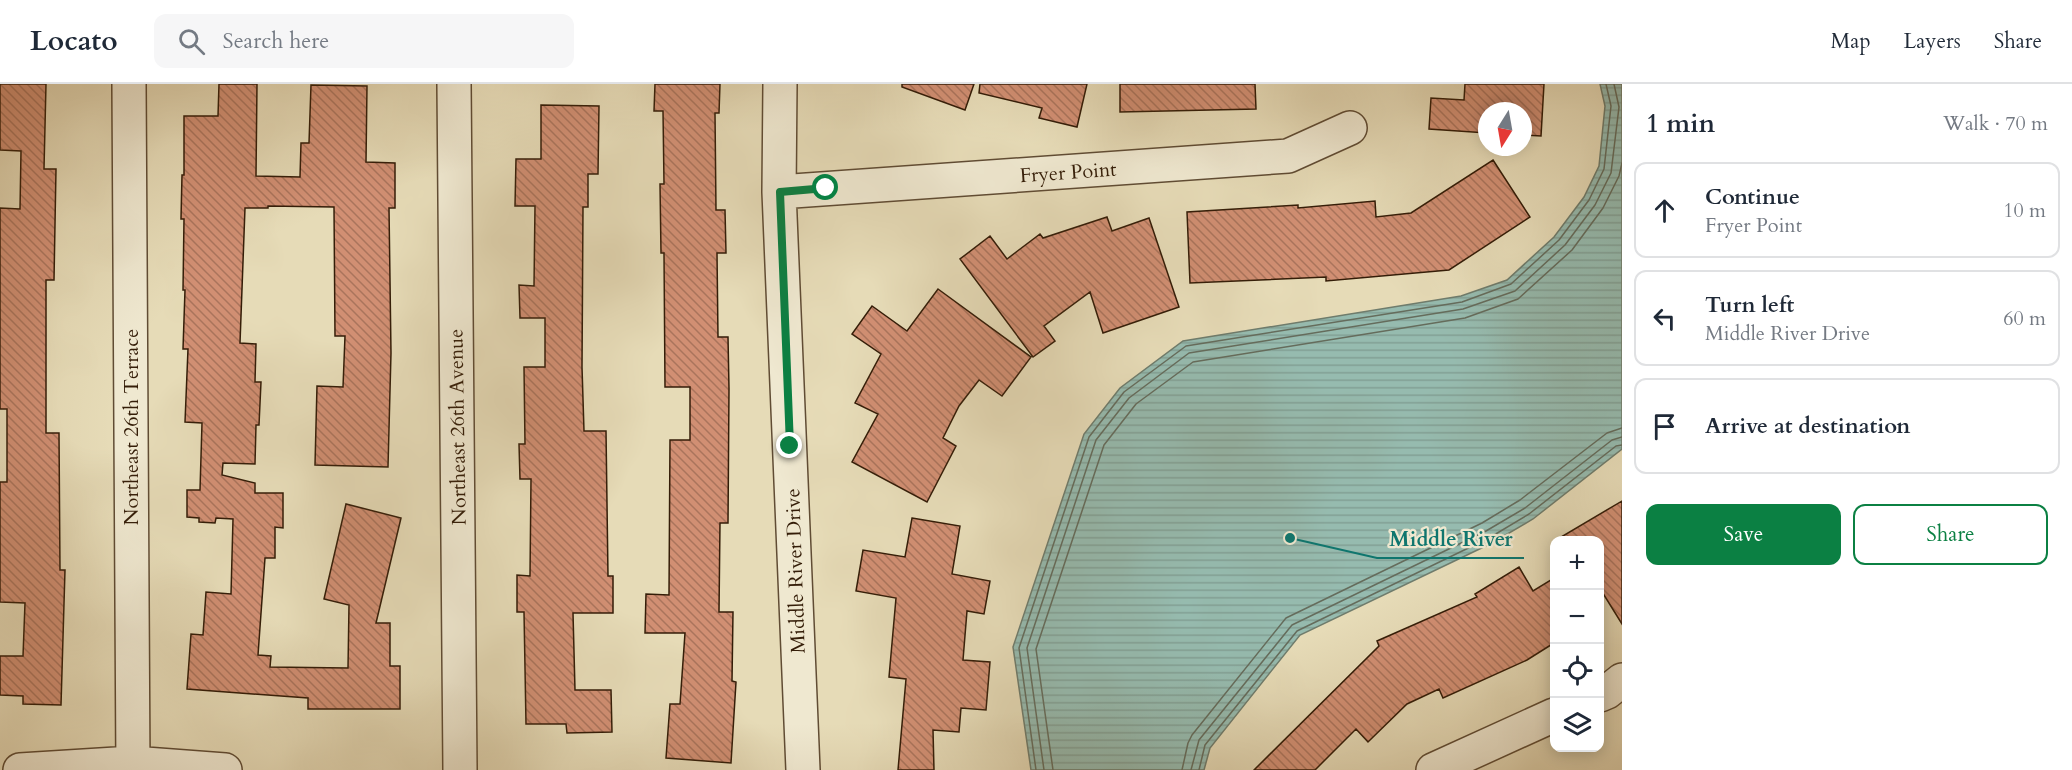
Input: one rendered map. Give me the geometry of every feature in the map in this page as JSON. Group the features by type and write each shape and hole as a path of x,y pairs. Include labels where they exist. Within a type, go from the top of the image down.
{"street":[{"name":"Northeast 26th Terrace","path":"129,84 133,766"},
{"name":"Northeast 26th Avenue","path":"454,84 460,770"},
{"name":"Middle River Drive","path":"780,84 780,192 803,770"},
{"name":"Fryer Point","path":"780,192 1288,156 1350,128"},
{"path":"1604,693 1622,680"},
{"path":"1433,770 1550,717"},
{"path":"20,770 133,766 225,770"}],"water":[{"path":"1600,84 1622,84 1622,449 1533,519 1492,543 1300,635 1210,748 1204,770 1031,770 1013,647 1084,434 1120,388 1183,341 1461,296 1507,280 1554,237 1584,197 1599,166 1605,106"}],"building":[{"path":"0,84 46,84 44,169 56,169 54,280 46,280 46,433 59,433 60,570 65,570 61,705 23,704 23,696 0,695 0,656 23,656 25,603 0,602 0,482 7,482 7,409 0,409 0,208 20,209 21,151 0,150"},
{"path":"219,84 257,84 256,176 300,177 301,143 309,143 311,85 367,86 366,162 395,163 395,208 389,208 391,353 388,467 315,465 317,386 343,387 345,336 335,336 334,207 268,206 268,208 245,208 240,343 256,344 255,382 261,382 259,425 256,425 255,464 223,463 222,475 255,483 255,493 283,493 283,528 275,527 275,558 265,558 258,655 271,656 270,667 348,668 349,605 324,599 346,504 401,518 376,623 390,623 390,666 400,666 400,709 308,709 308,698 187,689 191,634 203,635 206,592 231,594 233,519 216,518 215,523 199,522 199,518 187,517 187,490 200,490 202,423 185,422 188,349 183,349 184,219 181,219 184,116 218,116"},
{"path":"655,84 720,84 719,113 715,113 716,210 725,210 726,253 717,253 718,337 728,337 729,389 728,523 720,523 719,612 733,612 732,681 736,682 731,763 666,758 670,704 680,704 685,633 645,633 646,594 669,595 670,440 690,440 690,387 665,387 664,253 661,253 660,184 664,184 663,111 654,111"},
{"path":"902,84 974,84 965,110 902,87"},
{"path":"980,84 1087,84 1077,127 1039,118 1042,108 979,93"},
{"path":"1120,84 1255,84 1256,109 1120,112"},
{"path":"1465,84 1544,84 1541,136 1532,136 1532,102 1478,102 1478,132 1429,129 1431,98 1464,100"},
{"path":"541,105 599,106 598,174 588,174 588,207 583,207 582,367 584,431 606,431 608,576 613,576 613,613 573,613 575,690 611,690 612,732 567,733 566,724 526,724 524,612 517,612 517,575 530,576 531,479 520,479 519,444 525,444 524,367 545,367 545,318 520,318 519,285 534,286 535,206 515,206 516,159 541,159"},
{"path":"1493,160 1530,217 1449,270 1326,281 1326,277 1190,283 1187,212 1298,205 1298,208 1375,201 1376,217 1411,213"},
{"path":"1107,217 1112,231 1149,218 1179,307 1103,333 1090,292 1044,326 1055,341 1033,357 960,259 990,236 1007,259 1040,234 1043,238"},
{"path":"938,289 1031,357 1002,396 979,380 959,406 943,438 956,446 927,502 852,462 878,414 855,403 881,354 852,334 872,306 907,331"},
{"path":"1622,501 1622,624 1604,595 1604,536 1563,536"},
{"path":"912,518 960,526 952,574 990,581 984,614 967,611 963,660 990,662 986,710 961,708 959,732 933,730 934,770 898,770 906,679 889,677 896,598 856,591 863,550 905,557"},
{"path":"1519,567 1533,591 1550,580 1550,646 1527,660 1443,698 1439,689 1407,704 1368,742 1356,729 1315,770 1254,770 1379,646 1377,641 1477,597 1475,594"}],"place":[{"name":"Middle River","path":"1290,538"}],"route":[{"path":"790,446 780,192 826,188"}]}
